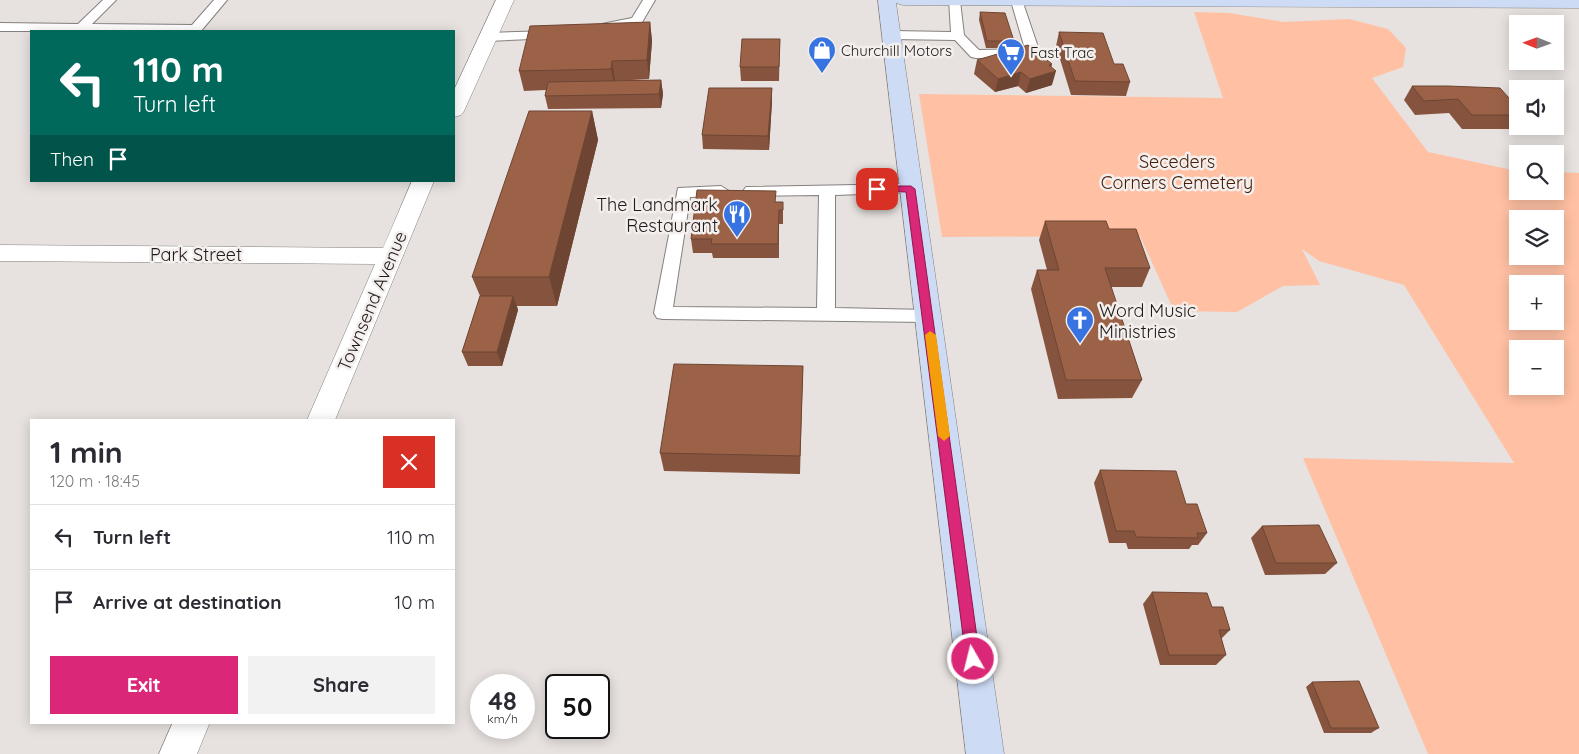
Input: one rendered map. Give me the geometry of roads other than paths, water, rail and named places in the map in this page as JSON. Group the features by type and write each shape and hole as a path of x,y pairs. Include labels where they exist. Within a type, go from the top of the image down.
{"main road":[{"path":"887,0 985,754"},
{"path":"903,0 1579,3"}],"street":[{"path":"455,109 505,0"},
{"name":"Townsend Avenue","path":"321,419 423,182"},
{"name":"Park Street","path":"0,253 391,256"},
{"path":"178,754 191,724"}],"lane":[{"path":"81,28 110,0"},
{"path":"0,27 195,30 222,0"},
{"path":"592,29 637,22 648,0"},
{"path":"954,1 958,36 976,54 1033,53 1018,1"},
{"path":"488,37 566,34"},
{"path":"892,35 958,36"},
{"path":"911,189 683,192 662,313 928,316"},
{"path":"826,315 827,190"}],"place":[{"name":"Churchill Motors","path":"822,74"},
{"name":"Fast Trac","path":"1011,76"},
{"name":"The Landmark Restaurant","path":"737,238"},
{"name":"Word Music Ministries","path":"1080,344"}],"park label":[{"name":"Seceders Corners Cemetery","path":"1177,171"}]}
